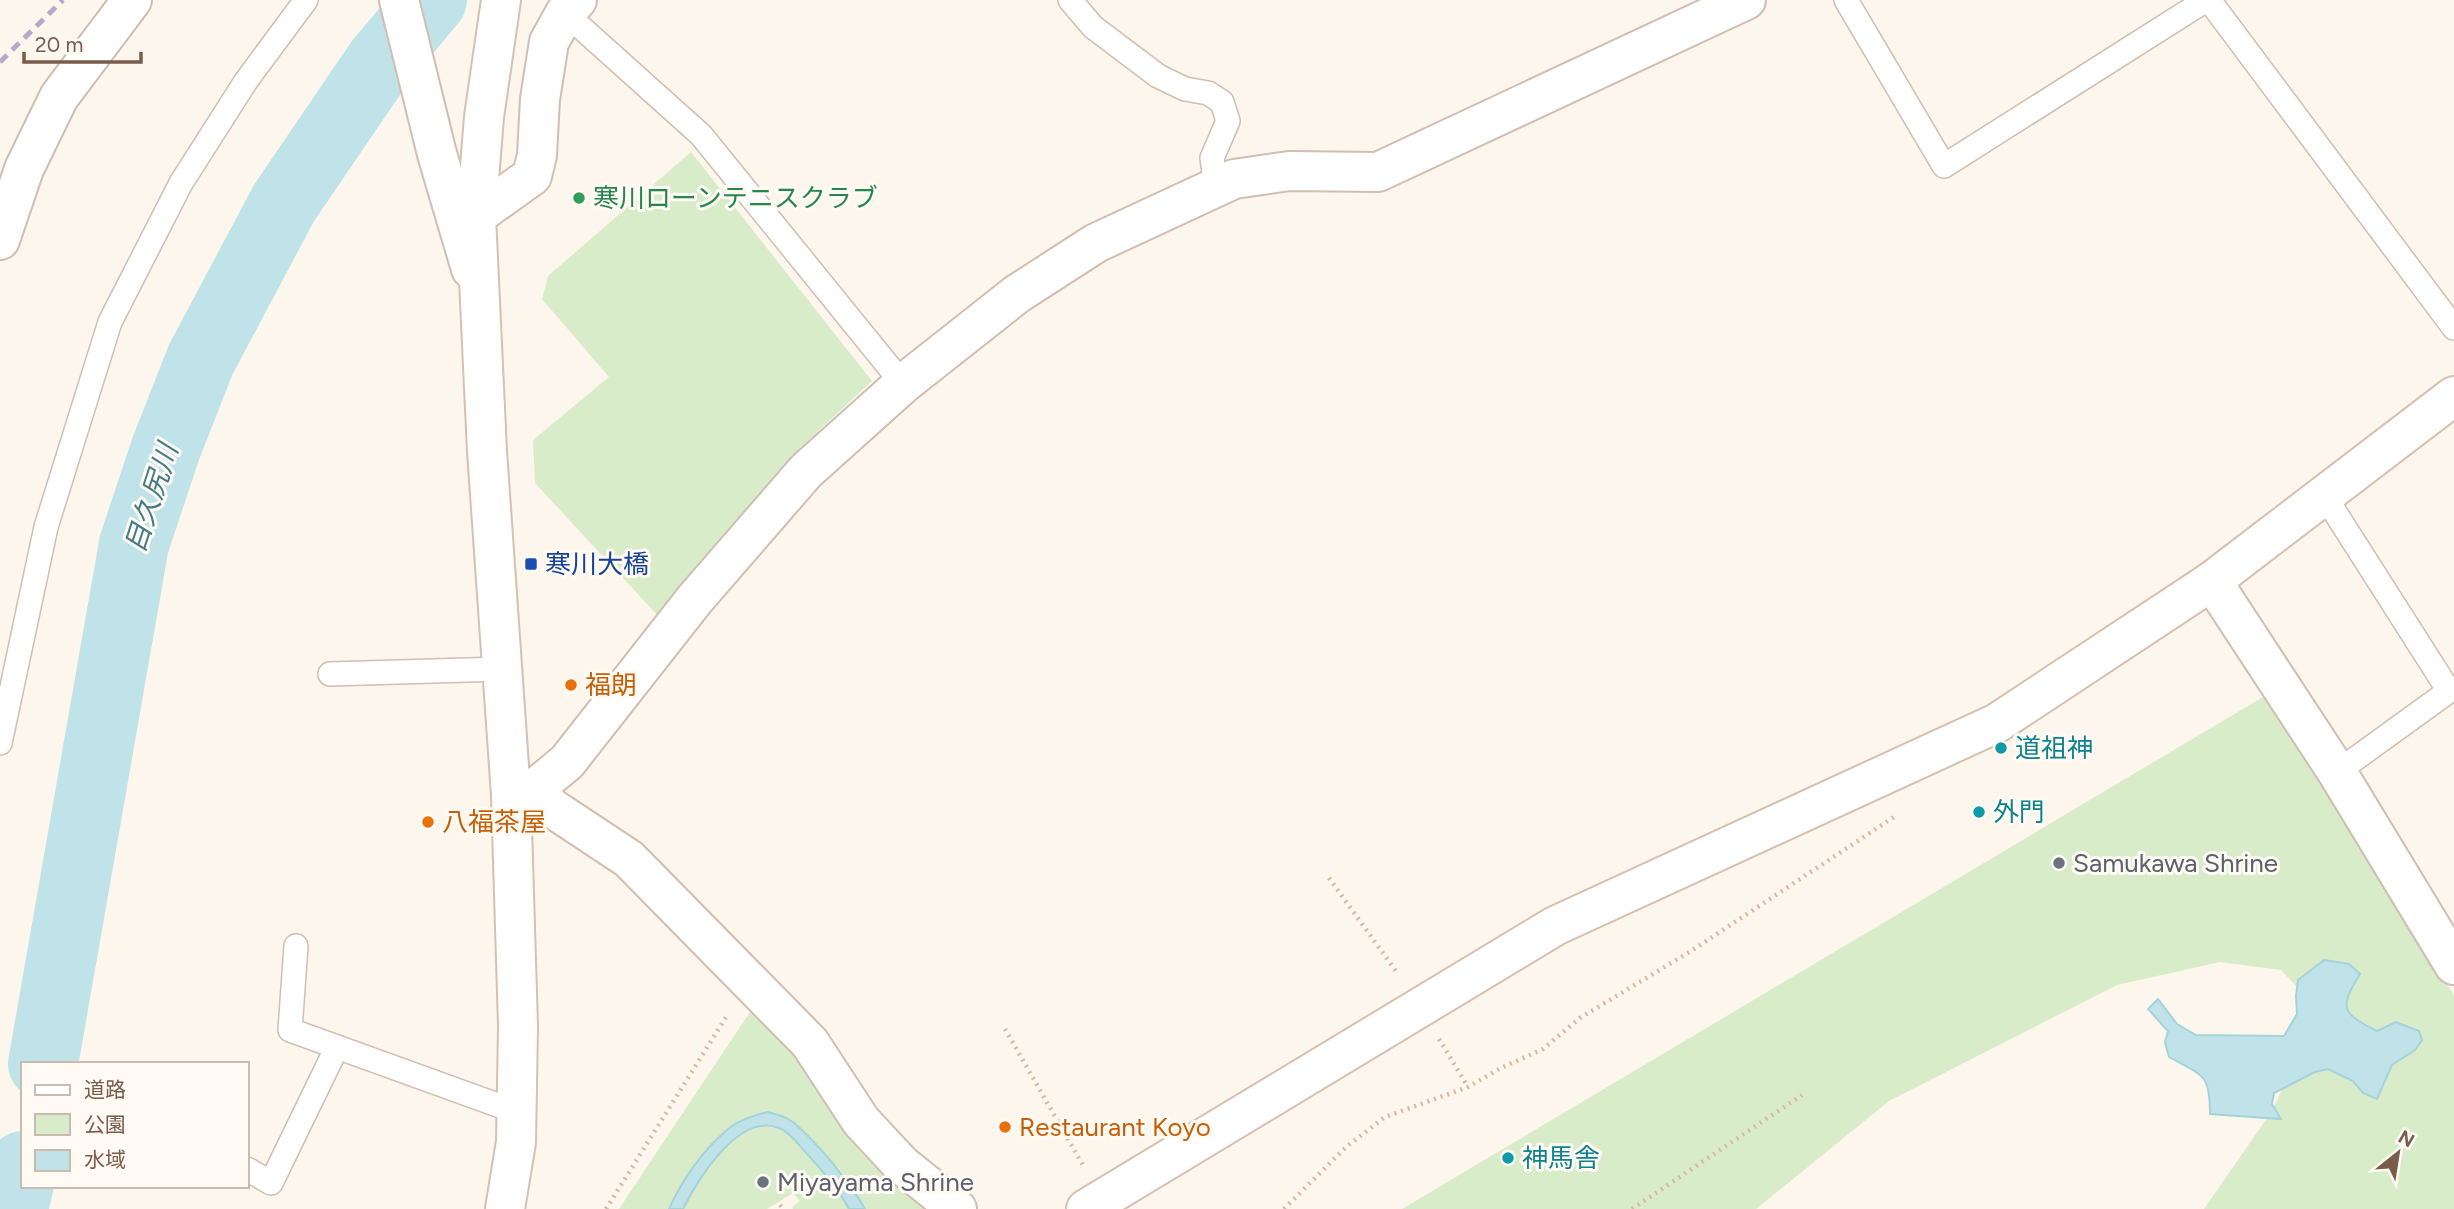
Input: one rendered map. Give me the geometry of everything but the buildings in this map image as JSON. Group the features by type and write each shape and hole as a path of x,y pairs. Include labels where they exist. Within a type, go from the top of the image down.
{"street":[{"path":"0,240 24,169 59,97 132,0"},
{"path":"399,0 437,154 480,298"},
{"path":"501,0 484,117 476,216 487,451 502,669 522,792 516,1142 505,1209"},
{"path":"522,792 568,762 695,599 806,471 903,384 1017,294 1096,243 1234,179 1289,170 1378,172 1746,0"},
{"path":"476,216 532,176 537,155 540,99 549,42 571,7"},
{"path":"1088,1193 1555,926 1997,723 2213,580 2454,396"},
{"path":"2213,580 2336,772 2454,965"},
{"path":"522,792 552,807 629,859 810,1043 869,1129 901,1164 957,1209"}],"lane":[{"path":"0,743 46,527 110,322 180,183 246,81 306,0"},
{"path":"1070,0 1093,27 1158,76 1185,89 1208,93 1222,102 1227,121 1212,158 1216,187"},
{"path":"1846,0 1944,166 2208,0 2454,328"},
{"path":"571,7 701,135 903,384"},
{"path":"2324,495 2449,691 2336,772"},
{"path":"330,674 502,669"},
{"path":"296,946 290,1030 517,1112"},
{"path":"248,1170 271,1183 337,1047"}],"path":[{"path":"1284,1209 1346,1147 1385,1117 1468,1087 1543,1049 1580,1018 1691,951 1900,813"},
{"path":"1329,878 1402,980"},
{"path":"606,1209 750,981"},
{"path":"1005,1029 1088,1193"},
{"path":"1436,1034 1468,1087"},
{"path":"1632,1209 1802,1095"}],"green space":[{"path":"691,152 872,381 799,449 660,618 535,483 533,440 609,377 542,299 548,276"},
{"path":"2268,694 2454,995 2454,1209 2204,1209 2274,1108 2316,1007 2281,970 2220,962 2117,985 1889,1101 1756,1209 1402,1209"},
{"path":"756,1003 941,1209 865,1209 839,1168 833,1166 830,1174 849,1209 793,1209 800,1201 793,1193 767,1209 619,1209"}],"water":[{"path":"2324,960 2349,964 2360,974 2347,1002 2350,1014 2377,1031 2396,1022 2419,1031 2422,1040 2415,1050 2392,1065 2377,1099 2363,1093 2353,1081 2328,1069 2315,1072 2274,1093 2272,1104 2281,1119 2210,1114 2206,1083 2197,1073 2169,1057 2165,1042 2168,1031 2148,1009 2158,999 2177,1024 2196,1035 2284,1036 2297,1014 2298,980"},
{"path":"767,1112 787,1118 802,1130 842,1174 865,1209 849,1209 831,1182 791,1137 779,1128 764,1126 749,1130 735,1139 709,1166 683,1209 669,1209 694,1166 718,1138 736,1124"}],"waterway":[{"name":"目久尻川","path":"43,1062 134,544 166,448 201,359 284,203 380,62 432,0"},
{"name":"目久尻川","path":"13,1209 21,1175"}],"railway":[{"path":"0,62 63,0"}],"place":[{"name":"寒川ローンテニスクラブ","path":"579,198"},
{"name":"寒川大橋","path":"531,564"},
{"name":"福朗","path":"571,685"},
{"name":"道祖神","path":"2001,748"},
{"name":"外門","path":"1979,812"},
{"name":"八福茶屋","path":"428,822"},
{"name":"Samukawa Shrine","path":"2059,863"},
{"name":"Restaurant Koyo","path":"1005,1127"},
{"name":"神馬舎","path":"1508,1158"},
{"name":"Miyayama Shrine","path":"763,1182"}]}
